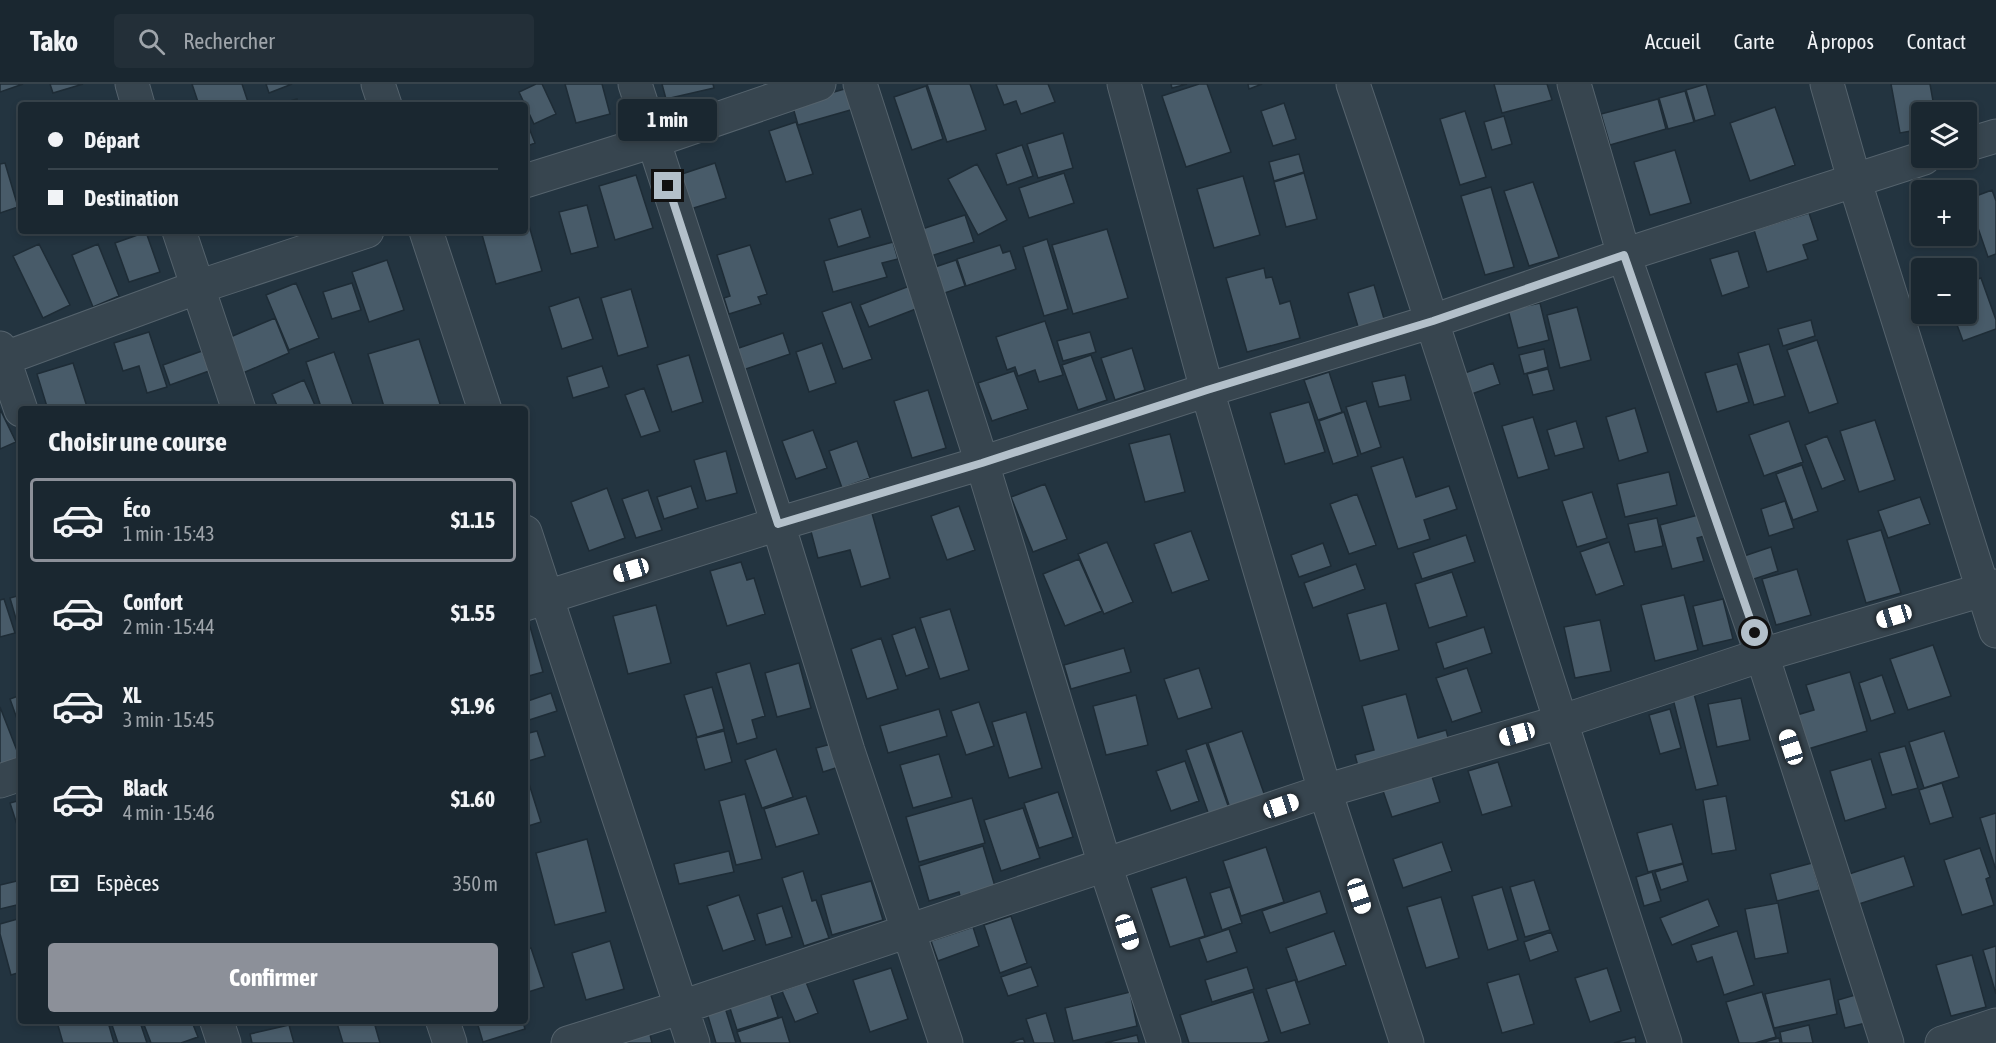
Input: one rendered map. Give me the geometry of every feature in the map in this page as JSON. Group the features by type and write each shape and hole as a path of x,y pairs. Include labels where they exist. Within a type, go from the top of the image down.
{"street":[{"path":"132,84 137,102"},
{"path":"378,84 384,102"},
{"path":"635,84 778,524 848,751 946,1043"},
{"path":"528,180 653,141 819,84"},
{"path":"860,84 982,463 1105,865 1164,1043"},
{"path":"1124,84 1207,390 1325,791 1407,1043"},
{"path":"1353,84 1433,321 1665,1043"},
{"path":"1574,84 1624,255 1762,655 1887,1043"},
{"path":"1827,84 1854,179 1989,588 1996,631"},
{"path":"1977,142 1996,136"},
{"path":"536,600 1433,321 1624,255 1911,162"},
{"path":"180,234 238,406"},
{"path":"20,406 1,356 358,234"},
{"path":"427,234 484,406"},
{"path":"528,551 536,600 693,1043"},
{"path":"567,1043 909,932 1325,791 1560,722 1762,655 1989,588"},
{"path":"0,781 18,775"},
{"path":"218,1024 224,1043"},
{"path":"444,1024 450,1043"},
{"path":"1942,1043 1996,1025"}],"building":[{"path":"0,84 23,84 0,92"},
{"path":"50,84 83,84 53,93"},
{"path":"192,84 242,84 248,102 198,102"},
{"path":"266,84 292,84 269,93"},
{"path":"536,84 542,84 556,114 534,124 528,111 528,102 524,102 519,92"},
{"path":"565,84 602,84 610,114 576,123"},
{"path":"662,84 713,84 714,88 666,99"},
{"path":"927,84 970,84 986,130 947,142"},
{"path":"996,84 1048,84 1055,102 1021,114 1016,101 1004,105"},
{"path":"1171,84 1187,84 1172,88"},
{"path":"1199,84 1207,84 1231,152 1186,167 1162,96"},
{"path":"1248,84 1262,84 1249,89"},
{"path":"1494,84 1547,84 1552,100 1502,113"},
{"path":"1706,84 1715,115 1695,121 1686,90"},
{"path":"1891,84 1930,84 1933,102 1911,102 1911,131 1900,133"},
{"path":"926,86 943,139 912,150 894,97"},
{"path":"848,88 854,109 798,125 792,104"},
{"path":"1685,91 1694,122 1668,129 1659,98"},
{"path":"1658,99 1666,129 1610,145 1601,114"},
{"path":"1284,103 1296,139 1273,146 1261,111"},
{"path":"1775,107 1795,165 1750,181 1730,123"},
{"path":"1465,111 1486,177 1460,185 1440,119"},
{"path":"1504,116 1512,144 1492,150 1484,122"},
{"path":"796,122 813,174 786,182 769,131"},
{"path":"528,126 535,143 528,146"},
{"path":"1063,133 1073,168 1038,178 1027,144"},
{"path":"1022,145 1033,176 1007,185 996,154"},
{"path":"1675,150 1691,203 1650,215 1634,162"},
{"path":"1299,154 1304,172 1274,181 1269,162"},
{"path":"5,163 18,207 0,213 0,164"},
{"path":"715,163 726,198 684,211 673,177"},
{"path":"977,164 1007,220 978,235 948,179"},
{"path":"1064,173 1074,203 1029,218 1019,188"},
{"path":"1304,173 1317,219 1286,227 1274,182"},
{"path":"636,175 653,228 615,240 599,186"},
{"path":"1243,176 1260,235 1214,248 1197,189"},
{"path":"1533,182 1559,257 1529,266 1504,191"},
{"path":"1491,187 1514,267 1485,275 1461,196"},
{"path":"1992,190 1996,201 1996,254 1988,257 1977,225 1977,196"},
{"path":"587,205 598,247 571,254 559,212"},
{"path":"861,209 870,237 838,247 829,219"},
{"path":"1809,213 1818,240 1803,245 1808,259 1767,272 1754,230"},
{"path":"965,215 974,242 931,256 922,229"},
{"path":"528,222 542,271 496,284 482,234 528,234"},
{"path":"1107,229 1128,298 1073,314 1052,245"},
{"path":"147,234 160,272 129,282 115,243"},
{"path":"1047,239 1068,309 1044,316 1023,247"},
{"path":"893,242 898,259 882,263 887,277 833,292 824,261"},
{"path":"39,244 70,305 43,318 13,256"},
{"path":"98,244 119,296 93,307 72,255"},
{"path":"750,245 767,294 758,297 761,304 729,314 724,298 730,296 717,255"},
{"path":"1000,245 1003,253 1010,251 1016,269 966,286 957,259"},
{"path":"1738,251 1749,287 1722,296 1710,259"},
{"path":"387,260 404,310 369,322 352,272"},
{"path":"956,260 965,286 939,295 929,269"},
{"path":"1264,268 1266,278 1272,277 1280,304 1290,301 1300,338 1247,352 1226,278"},
{"path":"1981,278 1996,320 1996,329 1963,341 1957,324 1977,324 1977,279"},
{"path":"296,283 319,338 289,350 266,295"},
{"path":"352,283 361,310 332,319 323,292"},
{"path":"912,285 921,307 869,327 860,305"},
{"path":"1374,285 1385,322 1359,330 1348,293"},
{"path":"631,289 648,347 618,356 601,298"},
{"path":"579,297 593,339 562,349 549,307"},
{"path":"851,302 872,359 843,369 822,312"},
{"path":"1540,303 1549,340 1518,348 1508,310"},
{"path":"1577,307 1591,360 1560,368 1547,315"},
{"path":"275,318 289,353 243,373 228,338"},
{"path":"1811,320 1815,336 1783,346 1778,329"},
{"path":"1045,321 1063,375 1039,382 1035,370 1018,376 1015,367 1007,370 996,337"},
{"path":"149,332 167,387 147,393 139,366 123,371 114,343"},
{"path":"1090,332 1096,352 1063,361 1057,341"},
{"path":"783,333 790,354 743,370 736,349"},
{"path":"419,339 441,406 384,406 368,354"},
{"path":"1817,340 1838,403 1809,413 1787,350"},
{"path":"822,343 836,383 809,392 796,352"},
{"path":"1769,344 1785,396 1754,405 1738,353"},
{"path":"1132,348 1145,390 1115,400 1101,358"},
{"path":"1544,349 1548,367 1524,374 1519,355"},
{"path":"202,351 209,371 170,385 163,365"},
{"path":"334,352 354,406 321,406 306,362"},
{"path":"689,355 703,402 672,412 657,365"},
{"path":"1091,355 1107,400 1078,410 1062,365"},
{"path":"73,363 87,406 47,406 37,374"},
{"path":"1493,363 1500,384 1466,396 1459,375"},
{"path":"1737,364 1749,402 1717,412 1705,373"},
{"path":"602,366 609,387 573,398 567,377"},
{"path":"1548,369 1554,390 1533,395 1527,374"},
{"path":"1014,371 1028,409 992,421 978,383"},
{"path":"1329,372 1342,412 1318,420 1304,380"},
{"path":"1405,375 1411,400 1379,407 1372,382"},
{"path":"304,380 315,406 277,406 272,394"},
{"path":"644,388 660,431 641,437 625,395"},
{"path":"928,390 946,448 912,458 894,401"},
{"path":"1366,401 1381,447 1361,454 1346,407"},
{"path":"1309,402 1325,452 1285,464 1270,413"},
{"path":"1635,408 1648,452 1619,461 1606,417"},
{"path":"0,409 16,442 0,449"},
{"path":"1344,412 1358,456 1333,464 1319,421"},
{"path":"1533,417 1549,469 1518,478 1502,426"},
{"path":"1875,420 1895,480 1859,492 1840,431"},
{"path":"1576,421 1584,448 1555,456 1547,430"},
{"path":"1789,421 1803,462 1764,476 1749,435"},
{"path":"813,430 827,468 796,479 782,441"},
{"path":"1170,434 1185,492 1145,502 1129,444"},
{"path":"1827,436 1845,480 1822,489 1805,445"},
{"path":"857,441 870,478 842,488 829,451"},
{"path":"726,451 737,493 706,501 694,460"},
{"path":"1403,457 1416,497 1449,486 1457,509 1424,520 1430,539 1398,549 1371,467"},
{"path":"1802,465 1818,511 1793,520 1776,474"},
{"path":"1669,472 1677,505 1625,517 1617,484"},
{"path":"1045,484 1067,539 1033,552 1011,497"},
{"path":"691,486 698,508 664,519 657,497"},
{"path":"607,488 625,538 589,551 571,502"},
{"path":"648,490 662,530 636,538 622,499"},
{"path":"1592,492 1607,538 1577,547 1562,501"},
{"path":"1357,494 1376,545 1349,554 1330,504"},
{"path":"1920,497 1930,524 1888,538 1878,511"},
{"path":"1785,501 1794,528 1769,536 1761,509"},
{"path":"870,506 890,578 861,587 850,550 818,558 809,524"},
{"path":"959,506 975,550 947,560 931,516"},
{"path":"1702,514 1708,535 1697,538 1704,561 1672,569 1660,525"},
{"path":"1657,518 1663,546 1635,552 1628,524"},
{"path":"1881,530 1901,593 1866,603 1847,540"},
{"path":"1191,531 1209,580 1172,593 1154,544"},
{"path":"1466,535 1475,562 1422,579 1413,553"},
{"path":"1107,542 1133,602 1104,614 1078,554"},
{"path":"1609,542 1624,585 1596,595 1580,552"},
{"path":"1323,543 1331,566 1299,577 1291,555"},
{"path":"1771,547 1778,571 1748,581 1741,557"},
{"path":"1079,559 1102,611 1065,626 1043,574"},
{"path":"741,562 747,580 754,578 765,614 727,626 710,571"},
{"path":"1356,564 1365,589 1313,608 1304,583"},
{"path":"1797,569 1811,615 1776,625 1762,579"},
{"path":"1452,572 1467,616 1429,628 1415,584"},
{"path":"1684,595 1698,650 1655,661 1641,605"},
{"path":"18,596 18,626 10,598"},
{"path":"4,599 15,633 0,637 0,600"},
{"path":"1723,599 1733,639 1703,646 1693,606"},
{"path":"1386,603 1399,650 1360,661 1347,614"},
{"path":"656,605 671,663 628,674 613,616"},
{"path":"950,609 969,670 940,679 920,618"},
{"path":"1600,620 1611,671 1575,678 1564,627"},
{"path":"528,623 543,672 528,676"},
{"path":"915,627 929,668 906,676 892,635"},
{"path":"1484,627 1492,653 1444,669 1436,643"},
{"path":"881,638 898,689 867,699 851,649"},
{"path":"1933,645 1951,696 1908,710 1890,659"},
{"path":"1124,648 1131,672 1071,689 1064,665"},
{"path":"750,663 765,716 752,720 757,738 737,744 716,673"},
{"path":"799,663 811,708 777,717 765,673"},
{"path":"1199,668 1212,708 1178,719 1164,679"},
{"path":"1467,668 1482,712 1452,722 1436,678"},
{"path":"1850,672 1867,731 1808,749 1797,715 1814,710 1806,685"},
{"path":"1882,675 1895,713 1871,721 1859,683"},
{"path":"712,687 724,729 697,737 684,695"},
{"path":"1693,690 1718,785 1696,790 1672,695"},
{"path":"551,693 557,711 528,720 528,701"},
{"path":"1406,694 1418,738 1446,730 1451,748 1360,774 1355,755 1374,750 1362,706"},
{"path":"1136,695 1148,745 1106,755 1093,706"},
{"path":"18,696 18,722 10,699"},
{"path":"1741,698 1750,740 1717,747 1708,704"},
{"path":"979,702 994,746 966,755 951,711"},
{"path":"0,707 18,753 18,762 0,770"},
{"path":"939,709 947,736 888,753 880,726"},
{"path":"1670,709 1681,748 1660,754 1649,715"},
{"path":"1026,712 1042,768 1009,778 992,722"},
{"path":"537,731 545,756 528,761 528,733"},
{"path":"724,731 732,762 705,770 696,738"},
{"path":"1242,731 1266,799 1231,811 1208,743"},
{"path":"1944,731 1959,777 1924,788 1909,742"},
{"path":"835,743 842,766 823,772 816,748"},
{"path":"1206,743 1231,814 1211,821 1186,750"},
{"path":"1905,746 1918,788 1892,795 1879,753"},
{"path":"776,749 793,797 762,808 745,760"},
{"path":"939,754 952,797 913,808 900,765"},
{"path":"1871,759 1886,808 1845,821 1830,771"},
{"path":"1185,761 1199,801 1171,811 1156,771"},
{"path":"1498,762 1512,806 1482,815 1468,771"},
{"path":"1430,770 1440,802 1392,817 1381,785"},
{"path":"528,781 541,822 528,826"},
{"path":"1942,783 1953,817 1930,824 1919,790"},
{"path":"1058,792 1073,837 1039,848 1024,803"},
{"path":"745,794 762,859 736,865 719,801"},
{"path":"806,796 819,834 776,847 764,809"},
{"path":"1726,796 1736,850 1712,854 1703,800"},
{"path":"972,798 985,843 919,862 906,817"},
{"path":"18,801 18,828 10,803"},
{"path":"1023,808 1040,858 1001,871 984,820"},
{"path":"1996,813 1996,870 1980,818"},
{"path":"1672,824 1683,863 1648,872 1637,833"},
{"path":"587,839 606,912 555,925 536,853"},
{"path":"1442,842 1452,871 1403,888 1393,859"},
{"path":"983,846 997,893 962,903 959,892 929,901 919,866"},
{"path":"1266,847 1284,902 1241,916 1223,861"},
{"path":"1980,848 1990,877 1986,879 1994,905 1962,915 1944,860"},
{"path":"729,851 734,872 679,884 674,864"},
{"path":"1904,856 1914,886 1856,905 1846,875"},
{"path":"1812,863 1820,890 1777,901 1770,874"},
{"path":"1683,864 1688,881 1661,890 1655,872"},
{"path":"803,871 812,901 816,900 829,938 804,946 782,878"},
{"path":"1652,872 1661,901 1644,906 1636,877"},
{"path":"1186,877 1205,936 1170,947 1151,888"},
{"path":"1534,880 1550,930 1525,937 1510,887"},
{"path":"18,881 18,905 0,909 0,885"},
{"path":"871,881 883,920 832,935 821,895"},
{"path":"1230,887 1242,923 1222,930 1210,893"},
{"path":"1502,887 1518,940 1488,950 1472,896"},
{"path":"1320,891 1327,913 1270,933 1262,911"},
{"path":"739,895 755,940 723,951 707,906"},
{"path":"1441,897 1459,958 1426,968 1407,907"},
{"path":"1708,899 1719,926 1672,945 1660,918"},
{"path":"1778,903 1788,953 1755,959 1745,909"},
{"path":"782,906 792,937 766,945 757,914"},
{"path":"1011,916 1027,963 1000,973 984,925"},
{"path":"18,919 18,973 11,975 0,934 0,924"},
{"path":"973,927 979,946 938,961 931,941"},
{"path":"1229,929 1237,952 1207,962 1199,939"},
{"path":"1334,931 1346,965 1298,982 1286,948"},
{"path":"1737,931 1754,985 1724,995 1712,957 1697,962 1691,945"},
{"path":"1551,932 1558,951 1530,961 1524,942"},
{"path":"610,941 624,989 586,1000 572,953"},
{"path":"1996,946 1996,994 1983,950"},
{"path":"531,948 544,987 528,992 528,949"},
{"path":"1972,955 1986,1007 1951,1016 1936,965"},
{"path":"1031,967 1038,986 1008,996 1001,977"},
{"path":"1247,967 1254,989 1212,1002 1205,980"},
{"path":"891,968 908,1019 870,1032 853,980"},
{"path":"1607,968 1621,1011 1590,1022 1575,978"},
{"path":"1519,974 1534,1024 1502,1033 1487,983"},
{"path":"1830,979 1837,1014 1774,1028 1765,994"},
{"path":"1295,980 1310,1024 1281,1033 1266,989"},
{"path":"806,982 818,1013 795,1022 782,991"},
{"path":"768,986 778,1017 737,1030 727,999"},
{"path":"1130,992 1137,1026 1073,1041 1065,1008"},
{"path":"1253,992 1269,1041 1263,1043 1189,1043 1180,1015"},
{"path":"1762,992 1776,1037 1755,1043 1739,1043 1726,1002"},
{"path":"1862,993 1870,1022 1845,1028 1838,1000"},
{"path":"723,1001 736,1043 716,1043 705,1006"},
{"path":"1046,1013 1055,1043 1034,1043 1026,1019"},
{"path":"782,1017 790,1043 741,1043 737,1032"},
{"path":"58,1024 109,1024 114,1043 63,1043"},
{"path":"112,1024 141,1024 147,1043 118,1043"},
{"path":"144,1024 193,1024 198,1037 181,1043 151,1043"},
{"path":"337,1024 375,1024 380,1043 343,1043"},
{"path":"478,1024 524,1024 525,1029 483,1042"},
{"path":"289,1025 294,1043 252,1043 250,1034"},
{"path":"1809,1025 1813,1043 1782,1043 1780,1032"},
{"path":"648,1026 652,1043 586,1043"},
{"path":"1137,1035 1139,1043 1105,1043"},
{"path":"1635,1037 1636,1043 1614,1043"},
{"path":"1023,1038 1025,1043 1010,1043"},
{"path":"1779,1038 1780,1043 1761,1043"}],"route":[{"path":"668,186 778,524 982,463 1207,390 1433,321 1624,255 1755,633"}]}
